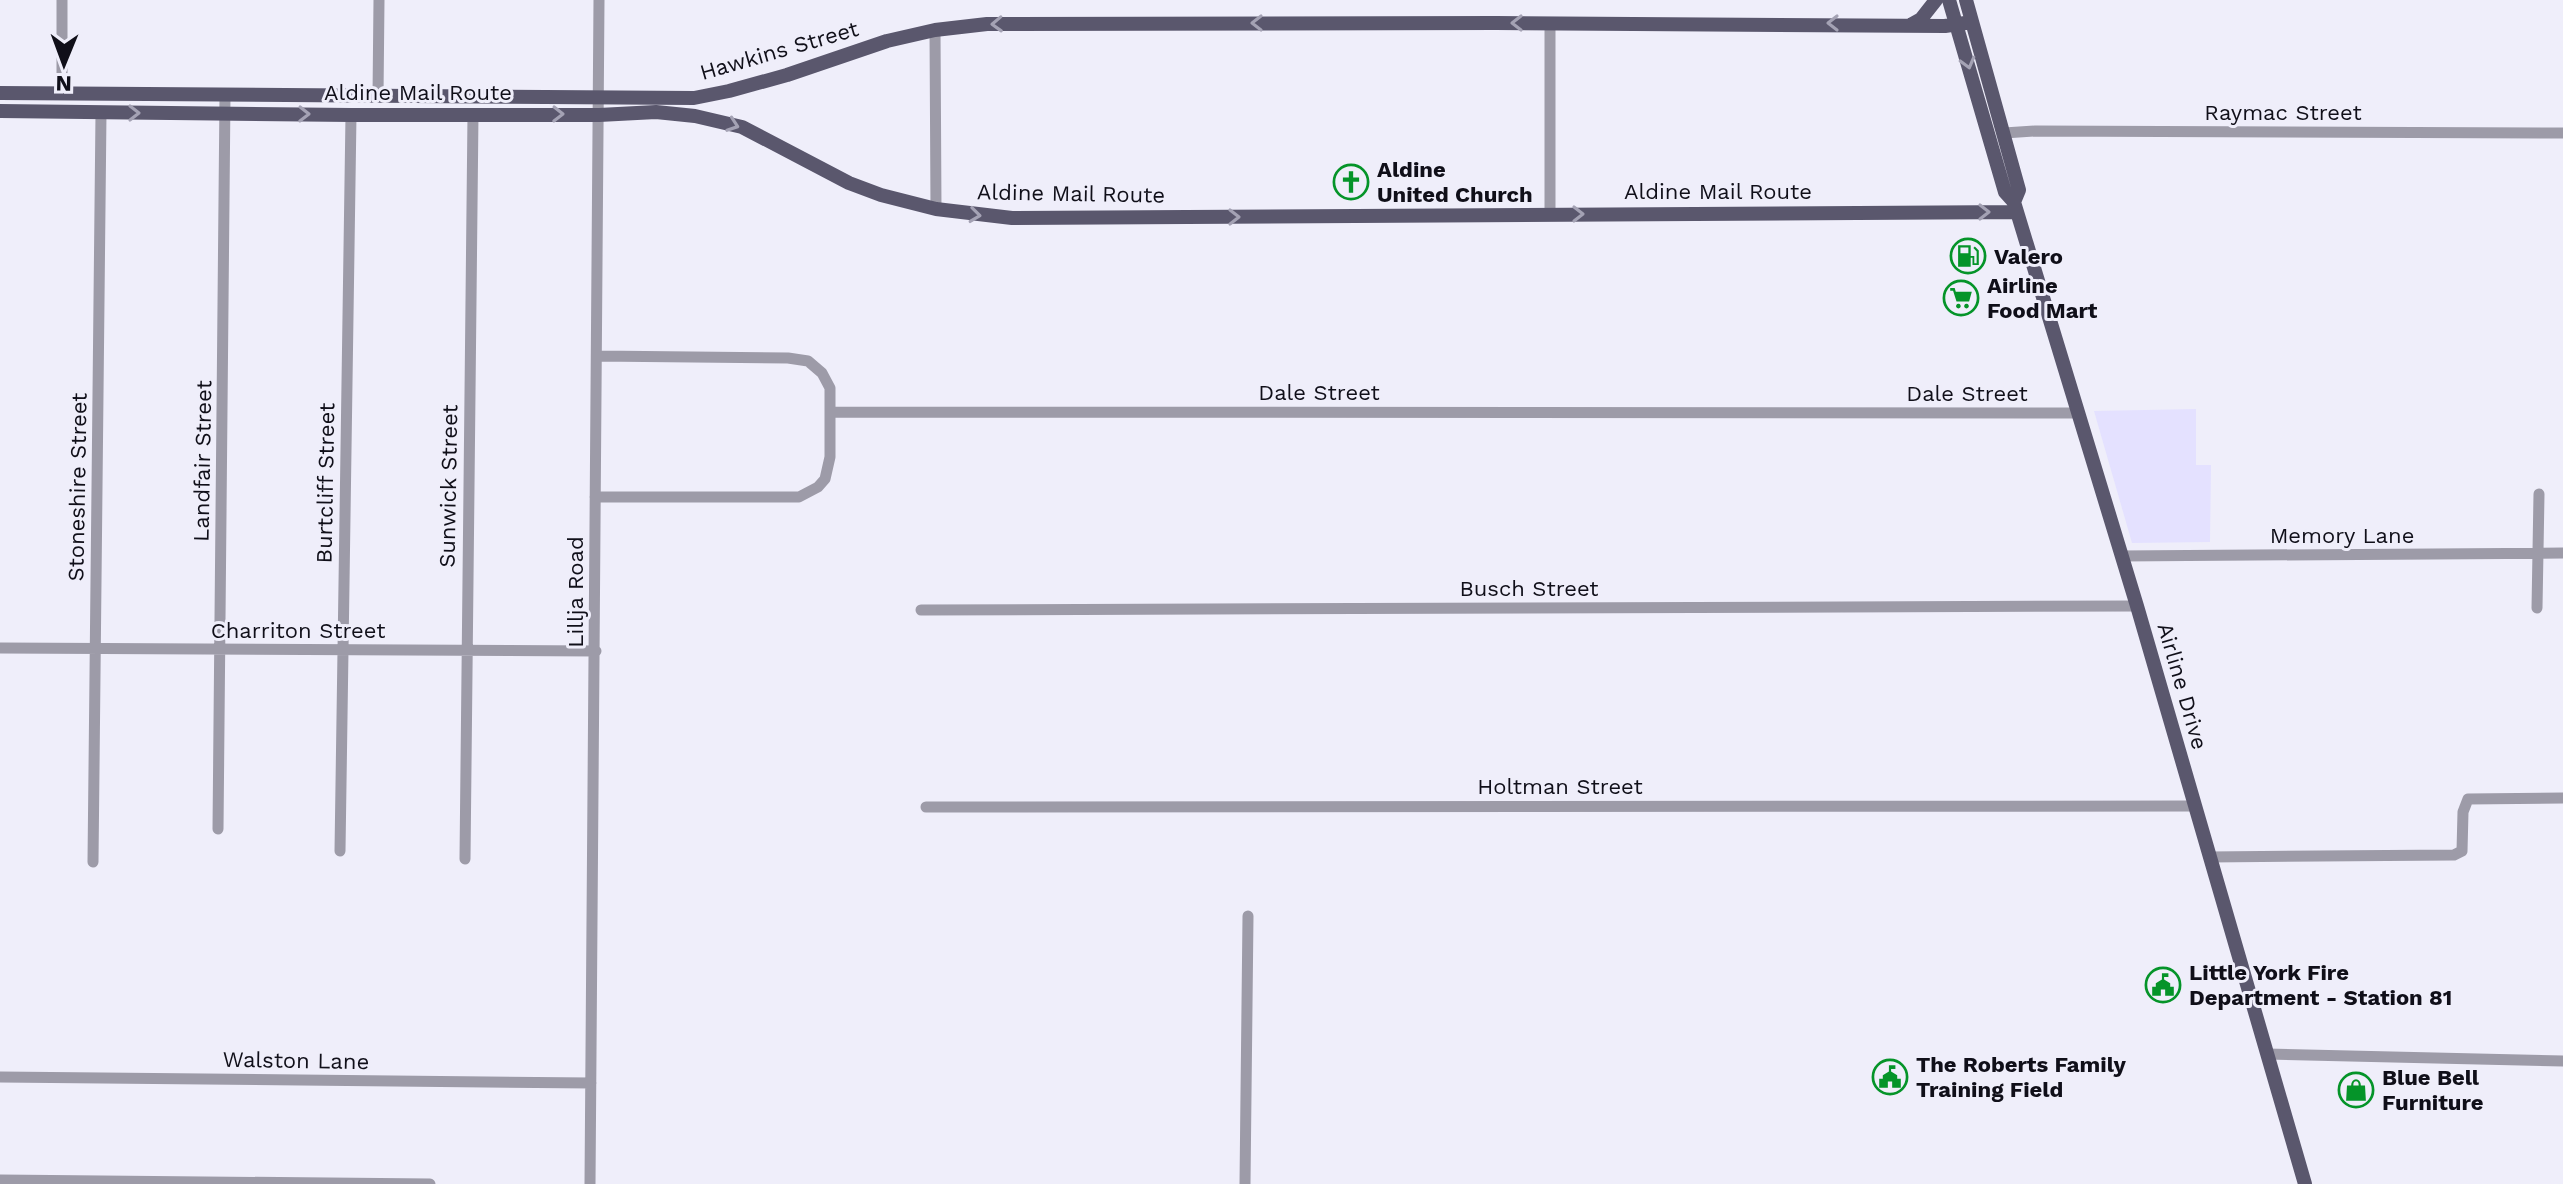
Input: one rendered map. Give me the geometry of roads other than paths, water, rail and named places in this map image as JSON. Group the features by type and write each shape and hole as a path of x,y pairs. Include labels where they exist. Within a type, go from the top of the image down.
{"main road":[{"path":"1911,24 1921,19 1936,0"},
{"name":"Airline Drive","path":"1949,0 1965,23 2004,133 2019,190 2015,207"},
{"name":"Airline Drive","path":"1966,0 1965,23 2005,192 2015,207 2137,606 2305,1184"},
{"name":"Hawkins Street","path":"667,97 694,98 729,91 887,41 935,30 987,24 1965,23"},
{"name":"Aldine Mail Route","path":"0,93 667,97"},
{"name":"Aldine Mail Route","path":"0,111 351,115 599,115 656,112 716,119 742,127 849,183 905,203 1012,218 2015,207"}],"street":[{"path":"62,0 62,94"},
{"path":"378,96 379,0"},
{"name":"Lillja Road","path":"590,1184 599,0"},
{"path":"1550,23 1550,214"},
{"path":"935,30 936,209"},
{"name":"Landfair Street","path":"218,829 225,95"},
{"name":"Stoneshire Street","path":"93,862 101,113"},
{"name":"Sunwick Street","path":"465,859 473,114"},
{"name":"Burtcliff Street","path":"340,851 351,115"},
{"name":"Raymac Street","path":"2004,133 2563,133"},
{"path":"595,497 799,497 818,487 829,468 832,412 830,388 822,373 808,361 788,358 597,356"},
{"name":"Dale Street","path":"832,412 2078,413"},
{"path":"2537,608 2539,494"},
{"name":"Memory Lane","path":"2121,556 2563,553"},
{"name":"Busch Street","path":"921,610 2137,606"},
{"name":"Charriton Street","path":"0,648 596,651"},
{"path":"2209,857 2454,855 2462,851 2463,812 2468,799 2563,798"},
{"name":"Holtman Street","path":"926,807 2195,806"},
{"path":"1245,1184 1248,916"},
{"path":"2267,1054 2563,1061"},
{"name":"Walston Lane","path":"0,1077 591,1083"},
{"path":"0,1180 430,1184"}],"place":[{"name":"Aldine United Church","path":"1351,182"},
{"name":"Valero","path":"1968,256"},
{"name":"Airline Food Mart","path":"1961,298"},
{"name":"Little York Fire Department - Station 81","path":"2163,985"},
{"name":"The Roberts Family Training Field","path":"1890,1077"},
{"name":"Blue Bell Furniture","path":"2356,1090"}]}
